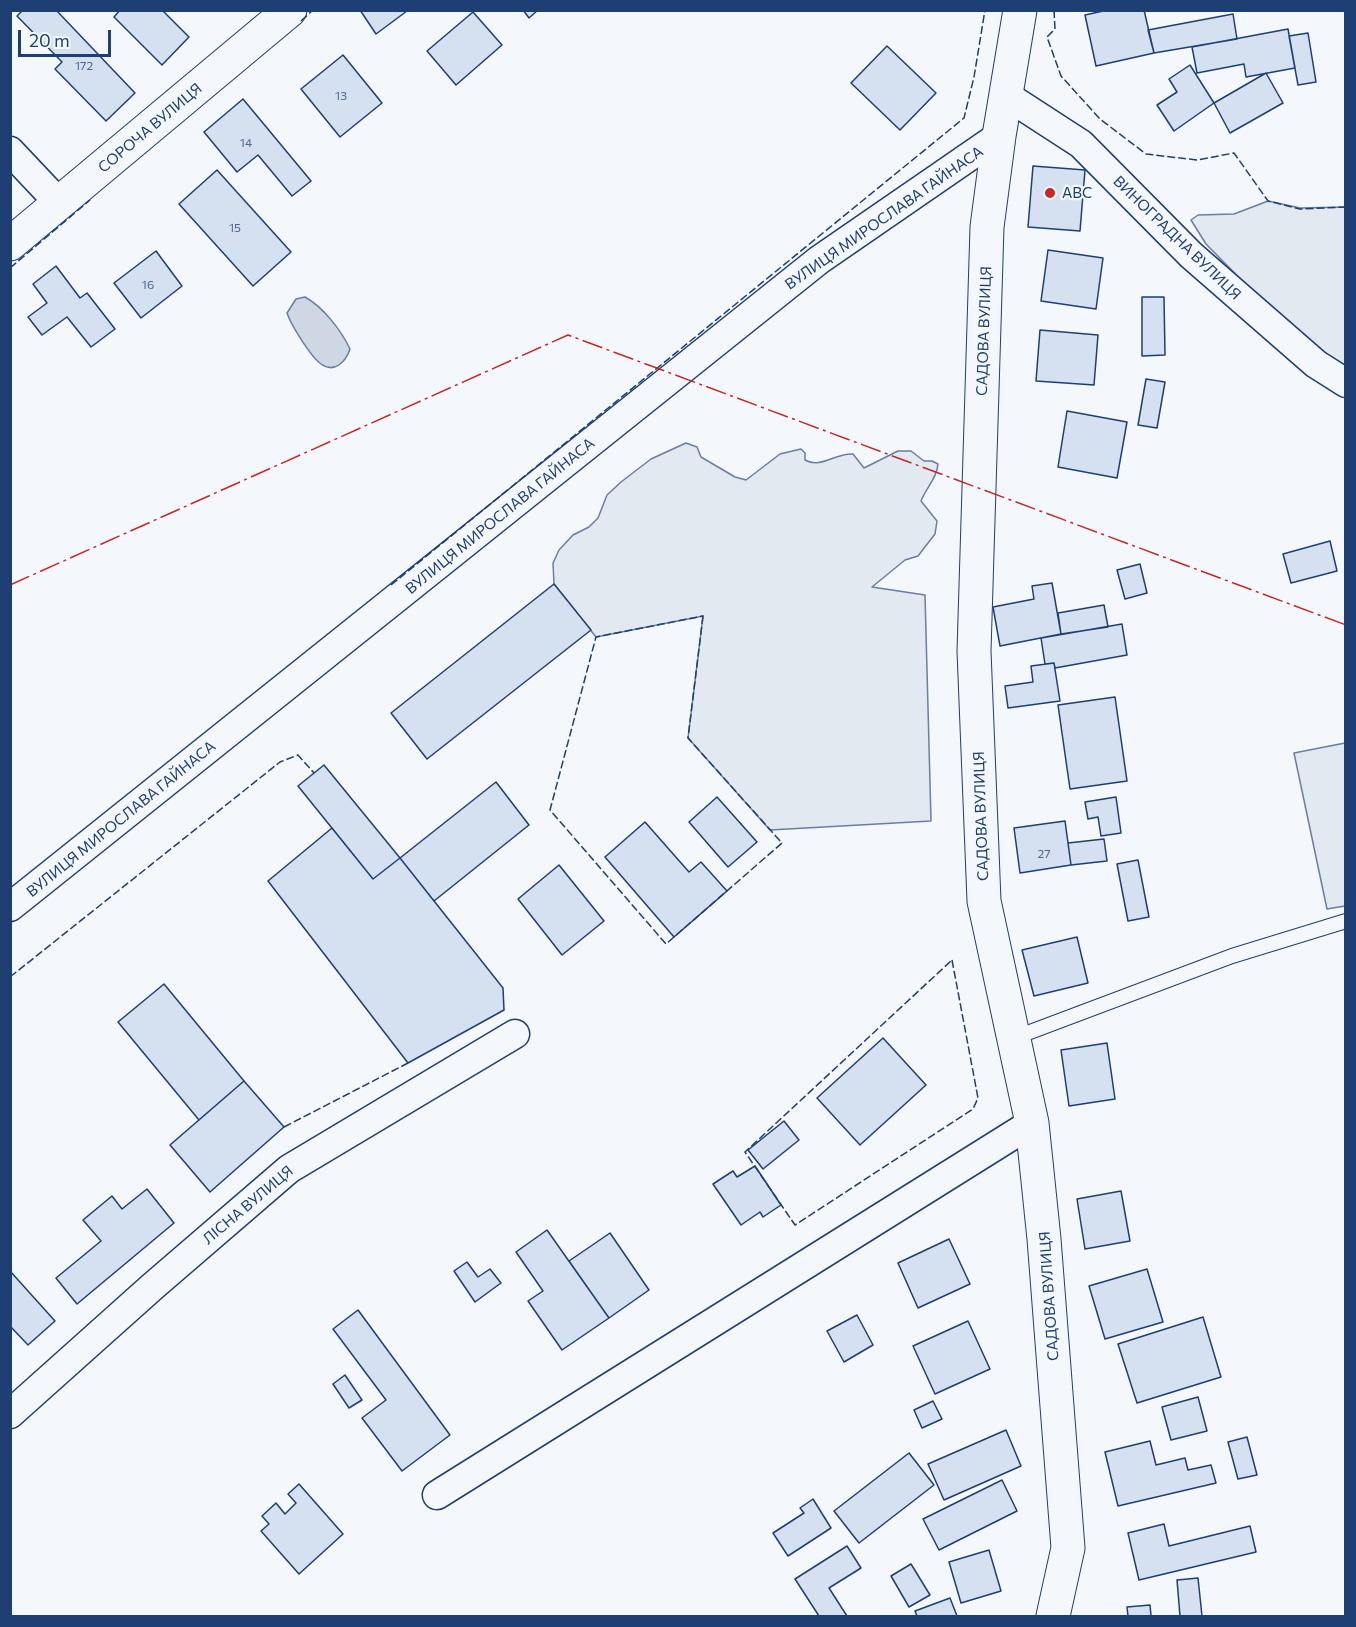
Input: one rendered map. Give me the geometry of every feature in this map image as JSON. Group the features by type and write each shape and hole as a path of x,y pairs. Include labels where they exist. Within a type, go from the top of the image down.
{"street":[{"name":"СОРОЧА ВУЛИЦЯ","path":"10,244 290,10"},
{"name":"САДОВА ВУЛИЦЯ","path":"1020,10 999,136 987,227 974,651 984,901 1032,1123 1044,1239 1068,1548 1053,1617"},
{"name":"ВИНОГРАДНА ВУЛИЦЯ","path":"1007,96 1081,144 1191,255 1316,364 1346,383"},
{"name":"ВУЛИЦЯ МИРОСЛАВА ГАЙНАСА","path":"10,908 819,260 999,136"},
{"path":"10,151 60,204"},
{"name":"ЛІСНА ВУЛИЦЯ","path":"10,1414 289,1169 514,1034"},
{"path":"437,1495 1032,1123"}],"lane":[{"path":"1014,1038 1232,956 1346,921"}],"shaded area":[{"path":"1268,201 1300,208 1345,207 1345,370 1271,310 1206,244 1191,220 1198,215 1234,214"},
{"path":"305,297 331,320 350,349 343,362 335,367 326,367 312,355 289,318 287,313 296,299"},
{"path":"686,443 697,447 701,457 735,477 746,480 780,454 801,449 805,453 805,460 817,463 853,454 864,468 898,451 911,451 924,461 938,464 936,474 921,501 937,521 935,534 918,556 905,560 872,587 925,595 931,821 770,830 688,738 703,616 596,637 554,584 553,563 559,550 573,535 589,527 598,518 607,495 651,459"},
{"path":"1345,743 1345,906 1327,909 1294,753"}],"building":[{"path":"23,10 56,10 135,93 106,121 55,69 62,62 17,16"},
{"path":"120,10 162,10 189,37 162,65 114,17"},
{"path":"360,10 406,10 407,11 376,34"},
{"path":"523,10 538,10 529,18"},
{"path":"1108,10 1144,10 1154,53 1096,66 1085,15"},
{"path":"473,12 502,45 456,85 427,51"},
{"path":"1233,14 1237,39 1154,53 1148,30"},
{"path":"1288,29 1295,68 1246,77 1244,64 1197,73 1192,47"},
{"path":"1308,33 1316,82 1298,85 1289,36"},
{"path":"887,46 936,93 900,130 851,83"},
{"path":"343,55 382,103 340,137 301,89"},
{"path":"1190,65 1214,103 1174,131 1157,105 1177,92 1169,79"},
{"path":"1266,73 1283,103 1230,133 1214,103"},
{"path":"243,99 311,181 292,196 258,155 237,172 204,132"},
{"path":"1033,166 1085,170 1080,231 1028,227"},
{"path":"217,170 291,252 253,286 179,204"},
{"path":"1048,250 1103,258 1096,309 1041,301"},
{"path":"156,251 182,286 141,318 114,283"},
{"path":"56,266 80,298 87,293 115,329 91,347 67,317 42,335 28,317 47,303 33,284"},
{"path":"1142,297 1164,297 1165,355 1142,356"},
{"path":"1040,330 1098,335 1094,385 1036,381"},
{"path":"1146,379 1165,382 1157,428 1138,425"},
{"path":"1067,411 1127,422 1117,478 1058,467"},
{"path":"1330,541 1337,571 1291,583 1283,554"},
{"path":"1140,564 1147,593 1125,599 1117,570"},
{"path":"1052,583 1061,634 1000,646 993,607 1034,599 1032,586"},
{"path":"554,584 591,630 427,759 391,713"},
{"path":"1104,605 1108,627 1061,634 1058,613"},
{"path":"1122,624 1127,655 1055,668 1054,663 1045,664 1041,638"},
{"path":"1054,663 1060,701 1008,708 1005,686 1033,682 1031,666"},
{"path":"1115,697 1127,781 1070,789 1058,705"},
{"path":"324,765 400,858 373,879 298,786"},
{"path":"496,782 529,825 434,901 400,858"},
{"path":"717,797 757,842 728,867 689,822"},
{"path":"1116,797 1121,833 1101,836 1098,817 1088,819 1085,802"},
{"path":"1065,821 1071,865 1020,873 1014,828"},
{"path":"645,822 689,872 701,862 727,891 674,937 605,857"},
{"path":"332,828 373,879 400,858 503,988 504,1010 408,1063 268,881"},
{"path":"1104,839 1107,861 1071,865 1068,843"},
{"path":"1138,860 1149,917 1128,921 1117,864"},
{"path":"559,865 604,921 562,955 518,899"},
{"path":"1077,937 1088,983 1034,996 1022,950"},
{"path":"164,984 244,1081 199,1120 118,1022"},
{"path":"883,1038 926,1085 860,1145 817,1098"},
{"path":"1107,1043 1115,1099 1069,1106 1061,1050"},
{"path":"244,1081 284,1127 210,1192 170,1145"},
{"path":"784,1121 799,1140 763,1169 748,1150"},
{"path":"755,1166 781,1205 763,1217 760,1212 741,1225 713,1184 733,1171 737,1177"},
{"path":"147,1189 174,1223 77,1304 56,1278 101,1241 83,1220 112,1196 122,1209"},
{"path":"1121,1191 1130,1241 1085,1249 1077,1199"},
{"path":"547,1230 609,1318 562,1350 528,1301 543,1291 516,1252"},
{"path":"610,1233 649,1290 609,1318 569,1261"},
{"path":"949,1239 970,1284 918,1308 898,1263"},
{"path":"467,1262 478,1277 490,1269 501,1283 475,1302 454,1271"},
{"path":"1147,1269 1163,1322 1105,1339 1089,1286"},
{"path":"10,1271 55,1321 28,1345 10,1326"},
{"path":"358,1310 450,1435 402,1471 362,1418 386,1400 333,1329"},
{"path":"857,1315 873,1345 844,1362 827,1331"},
{"path":"1203,1317 1221,1377 1137,1403 1118,1344"},
{"path":"968,1321 990,1369 935,1394 913,1346"},
{"path":"345,1375 362,1400 349,1408 333,1384"},
{"path":"1198,1397 1207,1431 1171,1440 1162,1407"},
{"path":"933,1401 942,1419 922,1428 914,1410"},
{"path":"1006,1430 1021,1466 944,1500 928,1464"},
{"path":"1247,1437 1257,1475 1238,1479 1228,1442"},
{"path":"1150,1441 1156,1465 1185,1458 1188,1470 1211,1465 1216,1483 1118,1506 1105,1452"},
{"path":"909,1453 934,1485 859,1543 834,1511"},
{"path":"1002,1480 1017,1511 939,1550 923,1519"},
{"path":"299,1484 343,1534 299,1574 261,1531 269,1524 262,1516 276,1503 285,1514 296,1503 288,1494"},
{"path":"813,1499 831,1528 788,1556 773,1533 804,1513 800,1508"},
{"path":"1164,1524 1169,1546 1250,1526 1256,1552 1139,1580 1128,1533"},
{"path":"847,1546 861,1568 829,1588 847,1616 819,1616 795,1579"},
{"path":"989,1550 1001,1591 961,1603 949,1562"},
{"path":"911,1564 930,1595 909,1607 891,1576"},
{"path":"1198,1578 1202,1616 1180,1616 1177,1580"},
{"path":"950,1598 957,1616 917,1616 915,1611"},
{"path":"1150,1605 1151,1616 1128,1616 1127,1607"}],"fence":[{"path":"301,21 313,10"},
{"path":"391,585 964,118 974,77 985,10"},
{"path":"1054,10 1055,29 1047,37 1061,76 1100,119 1146,154 1197,160 1234,153 1268,201 1300,209 1346,207"},
{"path":"10,268 90,200"},
{"path":"703,616 688,738 782,843 666,944 550,810 596,637 703,616"},
{"path":"10,977 280,762 298,755 314,773"},
{"path":"952,960 978,1098 973,1109 795,1225 745,1152 952,960"},
{"path":"284,1127 408,1063"}],"power":[{"path":"10,585 568,335 1346,625"}],"place":[{"name":"ABC","path":"1050,193"}]}
